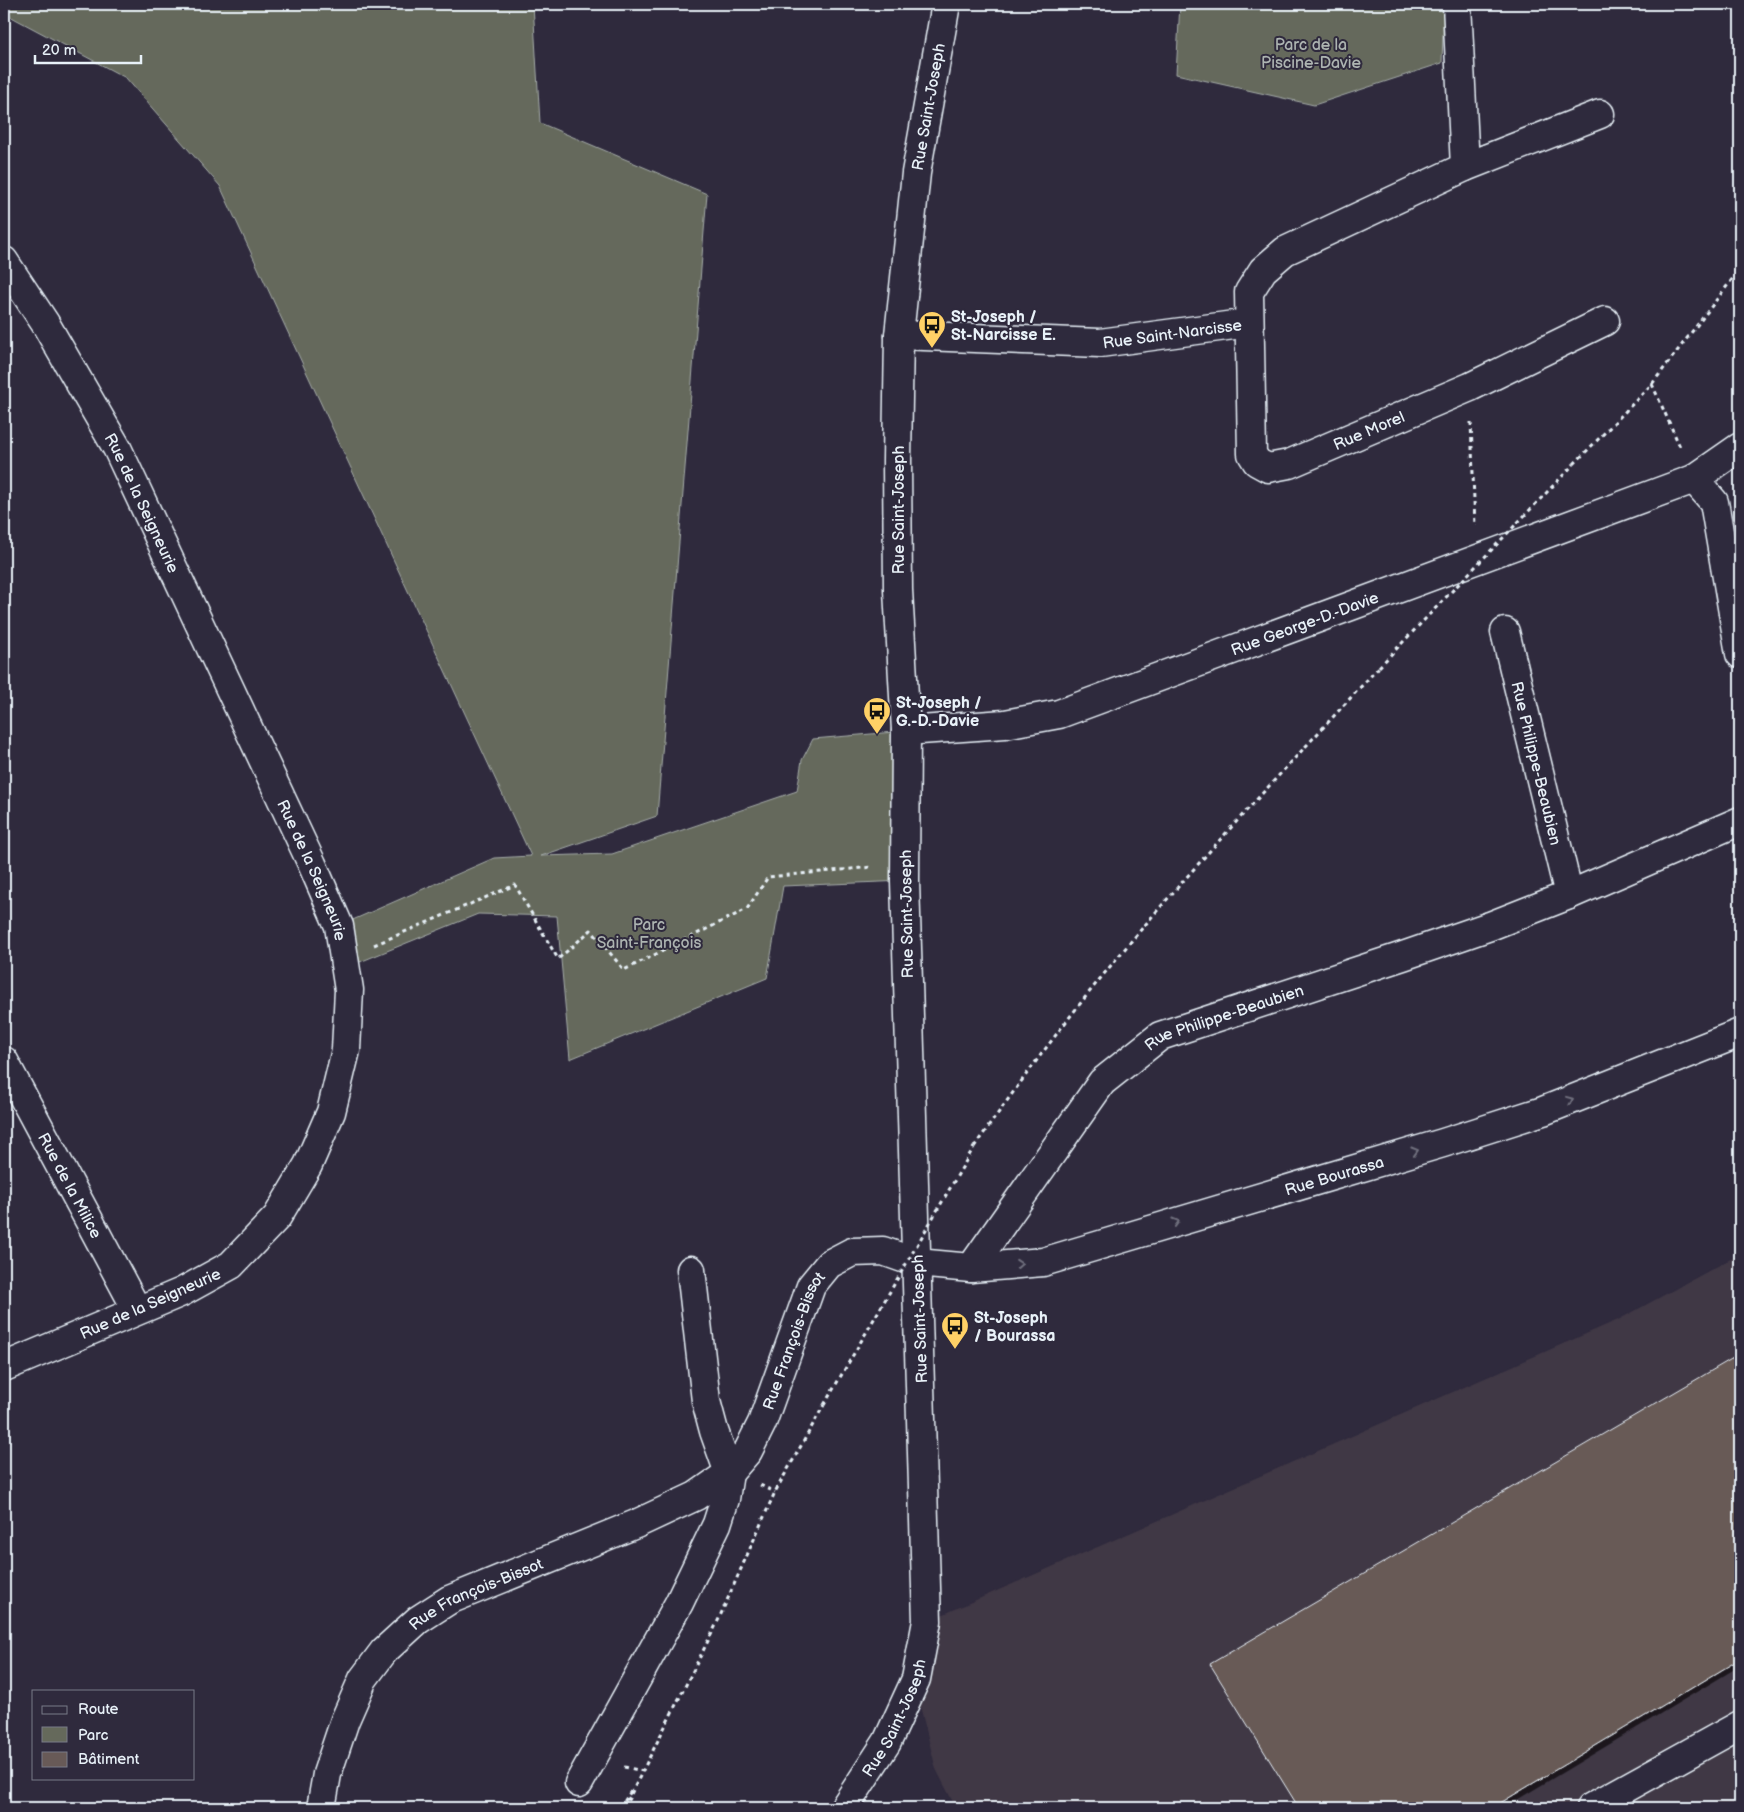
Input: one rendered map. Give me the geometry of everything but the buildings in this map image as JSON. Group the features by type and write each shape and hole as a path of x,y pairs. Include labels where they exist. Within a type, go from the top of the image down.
{"street":[{"name":"Rue Saint-Joseph","path":"844,1808 887,1742 916,1679 927,1621 904,864 906,731 898,590 897,460 900,335 916,173 946,4"},
{"path":"1457,4 1465,167"},
{"name":"Rue Saint-Narcisse","path":"900,335 1100,344 1249,323 1249,292 1262,270 1285,251 1465,167 1600,114"},
{"name":"Rue de la Seigneurie","path":"4,261 45,323 117,448 312,864 339,926 349,990 346,1050 331,1112 304,1173 277,1217 232,1266 182,1292 4,1367"},
{"name":"Rue Morel","path":"1249,323 1252,454 1257,462 1268,468 1289,464 1470,387 1605,321"},
{"name":"Rue George-D.-Davie","path":"906,731 1005,724 1059,714 1694,479 1740,447"},
{"path":"1694,479 1714,502 1740,654"},
{"name":"Rue Philippe-Beaubien","path":"1505,632 1569,895"},
{"name":"Rue Philippe-Beaubien","path":"971,1268 1102,1082 1160,1036 1490,926 1569,895 1740,821"},
{"name":"Rue Bourassa","path":"917,1263 971,1268 1043,1262 1543,1111 1740,1033"},
{"name":"Rue de la Milice","path":"4,1061 136,1310"},
{"name":"Rue François-Bissot","path":"322,1808 327,1774 345,1720 363,1679 384,1651 418,1620 449,1600 636,1524 696,1496 730,1473 748,1451 762,1423 811,1286 829,1264 852,1252 883,1251 917,1263"},
{"path":"691,1270 706,1401 714,1431 730,1473"},
{"name":"Rue François-Bissot","path":"579,1783 679,1603 717,1524 725,1499 730,1473"},
{"path":"1590,1808 1740,1725"}],"path":[{"path":"624,1808 717,1623 775,1492 974,1147 1025,1075 1118,956 1212,850 1379,667 1652,384 1740,269"},
{"path":"1652,384 1694,479"},
{"path":"1470,387 1476,559"},
{"path":"344,958 515,886 558,959 591,930 624,970 747,909 768,876 904,864"},
{"path":"620,1808 643,1771"}],"shaded area":[{"path":"1740,1254 1740,1808 956,1808 936,1769 918,1698 928,1621 1618,1320"}],"green space":[{"name":"Parc Saint-François","path":"4,4 533,4 540,123 707,194 657,816 541,856 612,854 797,791 802,760 813,739 906,731 905,881 783,886 767,978 570,1059 557,916 478,914 345,968 339,926 494,858 531,856 220,186 126,78 4,13"},
{"name":"Parc de la Piscine-Davie","path":"1180,4 1444,4 1442,63 1314,105 1176,74"}],"place":[{"name":"St-Joseph / St-Narcisse E.","path":"932,349"},
{"name":"St-Joseph / G.-D.-Davie","path":"877,735"},
{"name":"St-Joseph / Bourassa","path":"955,1350"}]}
